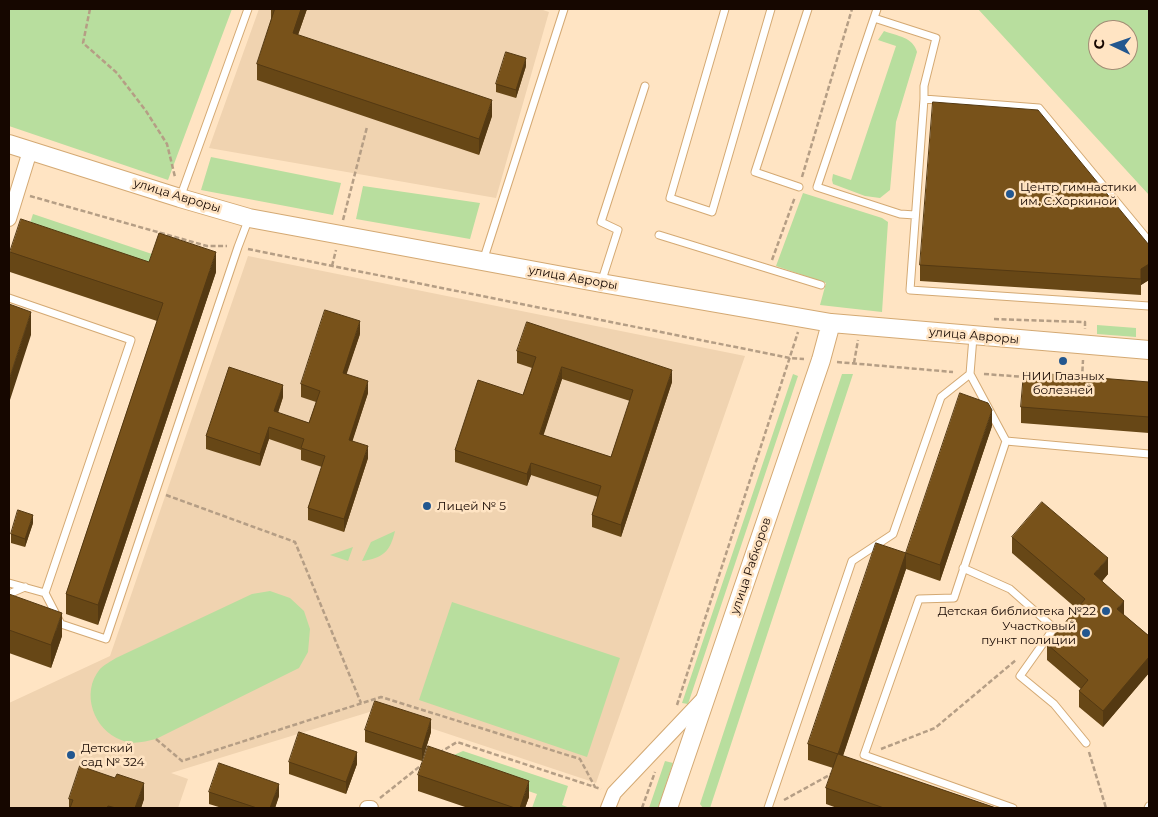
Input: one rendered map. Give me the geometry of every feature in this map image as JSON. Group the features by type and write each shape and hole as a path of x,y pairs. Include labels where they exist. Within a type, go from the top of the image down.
{"street":[{"name":"улица Авроры","path":"9,144 249,218 601,283 832,323 1149,350"},
{"path":"9,219 30,151"},
{"name":"улица Рабкоров","path":"668,808 832,323"},
{"path":"608,808 614,793 707,695"}],"lane":[{"path":"180,198 248,9"},
{"path":"483,261 564,9"},
{"path":"725,9 670,198 712,212 771,9"},
{"path":"799,187 755,172 808,9"},
{"path":"877,9 816,187 900,214 915,216"},
{"path":"874,18 936,38 924,86 910,290 1149,306"},
{"path":"601,283 618,230 601,222 645,86"},
{"path":"924,99 1039,108 1149,241"},
{"path":"9,583 45,593 61,624 106,639 249,218"},
{"path":"659,235 821,286"},
{"path":"9,298 131,340 45,593"},
{"path":"974,336 970,374 1006,441 954,598 919,598 864,755 1013,808"},
{"path":"768,808 852,561 893,534 941,398 970,374"},
{"path":"1006,441 1149,454"},
{"path":"963,568 1010,589 1054,628 1020,676 1054,704 1086,743"},
{"path":"9,594 25,587"}],"path":[{"path":"90,9 83,43 117,73 146,111 167,144 180,198"},
{"path":"769,269 799,187 852,9"},
{"path":"332,266 366,127"},
{"path":"17,192 207,246 238,247 790,358 1035,378"},
{"path":"675,711 802,318"},
{"path":"155,491 295,542 361,703"},
{"path":"864,755 935,728 1019,658"},
{"path":"156,739 182,761 381,696 580,760 595,787"},
{"path":"432,758 456,742 614,793"},
{"path":"1086,743 1106,808"},
{"path":"369,808 424,763"},
{"path":"642,808 657,764"},
{"path":"780,808 784,800 838,770"}],"shaded area":[{"path":"259,9 540,9 549,12 496,198 209,148"},
{"name":"Лицей № 5","path":"248,256 745,356 596,783 376,710 171,773 188,779 178,808 9,808 9,703 110,656"}],"green space":[{"path":"9,9 232,9 168,180 9,126"},
{"path":"978,9 1149,9 1149,195"},
{"path":"884,31 908,40 917,52 896,122 890,190 880,198 865,196 833,184 832,180 833,174 851,180 896,46 878,40"},
{"path":"211,157 341,183 333,215 201,190"},
{"path":"363,186 480,203 470,239 356,219"},
{"path":"803,193 882,218 888,222 882,312 820,305 826,283 776,266"},
{"path":"33,214 152,254 145,275 26,235"},
{"path":"1097,325 1136,328 1136,337 1097,334"},
{"path":"793,374 798,376 688,704 682,703"},
{"path":"842,374 853,374 710,808 703,808 700,804"},
{"path":"395,531 391,544 384,553 375,558 362,561 371,542"},
{"path":"353,547 348,561 330,555"},
{"path":"270,591 290,598 304,611 310,629 308,652 299,668 156,739 125,742 104,728 97,719 91,699 94,679 100,669 116,658 252,594"},
{"path":"452,602 620,658 587,757 419,700"},
{"path":"463,751 568,786 562,805 570,808 532,808 537,794 440,761"},
{"path":"665,761 673,763 658,808 649,808"}],"building":[{"path":"275,9 301,9 293,33 492,100 479,139 257,64"},
{"path":"506,52 526,58 516,90 496,84"},
{"name":"Центр гимнастики им. С.Хоркиной","path":"933,102 1038,110 1149,245 1149,264 1141,269 1141,279 920,265"},
{"path":"21,219 149,262 159,233 216,252 98,605 66,594 163,303 10,252"},
{"path":"9,304 31,312 9,380"},
{"path":"325,310 360,321 343,373 368,381 349,440 368,446 344,519 308,508 325,456 301,448 304,439 269,427 260,454 206,436 229,367 283,385 274,411 309,423 320,391 301,384"},
{"path":"527,322 672,370 621,525 592,515 601,486 531,463 527,474 455,450 478,380 523,395 536,357 517,351","holes":["562,367 633,390 611,457 540,434"]},
{"path":"1024,372 1149,382 1149,417 1021,407"},
{"path":"960,393 988,403 992,410 940,565 906,553"},
{"path":"1042,502 1108,558 1094,574 1124,601 1117,609 1149,636 1149,657 1103,711 1079,691 1088,680 1047,644 1085,599 1012,537"},
{"path":"18,510 33,515 25,539 11,534"},
{"path":"876,543 906,553 838,754 808,744"},
{"path":"9,594 62,613 51,645 9,630"},
{"path":"375,701 431,719 422,749 365,730"},
{"path":"299,732 357,752 346,782 289,762"},
{"path":"428,746 529,781 520,808 515,808 418,775"},
{"path":"838,754 996,808 884,808 826,788"},
{"path":"219,763 279,784 270,808 257,808 209,792"},
{"path":"80,766 115,778 117,774 144,783 135,808 108,806 107,808 70,808 73,800 69,799"}],"place":[{"name":"Центр гимнастики им. С.Хоркиной","path":"1010,194"},
{"name":"НИИ Глазных болезней","path":"1063,361"},
{"name":"Лицей № 5","path":"427,506"},
{"name":"Детская библиотека №22","path":"1106,611"},
{"name":"Участковый пункт полиции","path":"1086,633"},
{"name":"Детский сад № 324","path":"71,755"}]}
